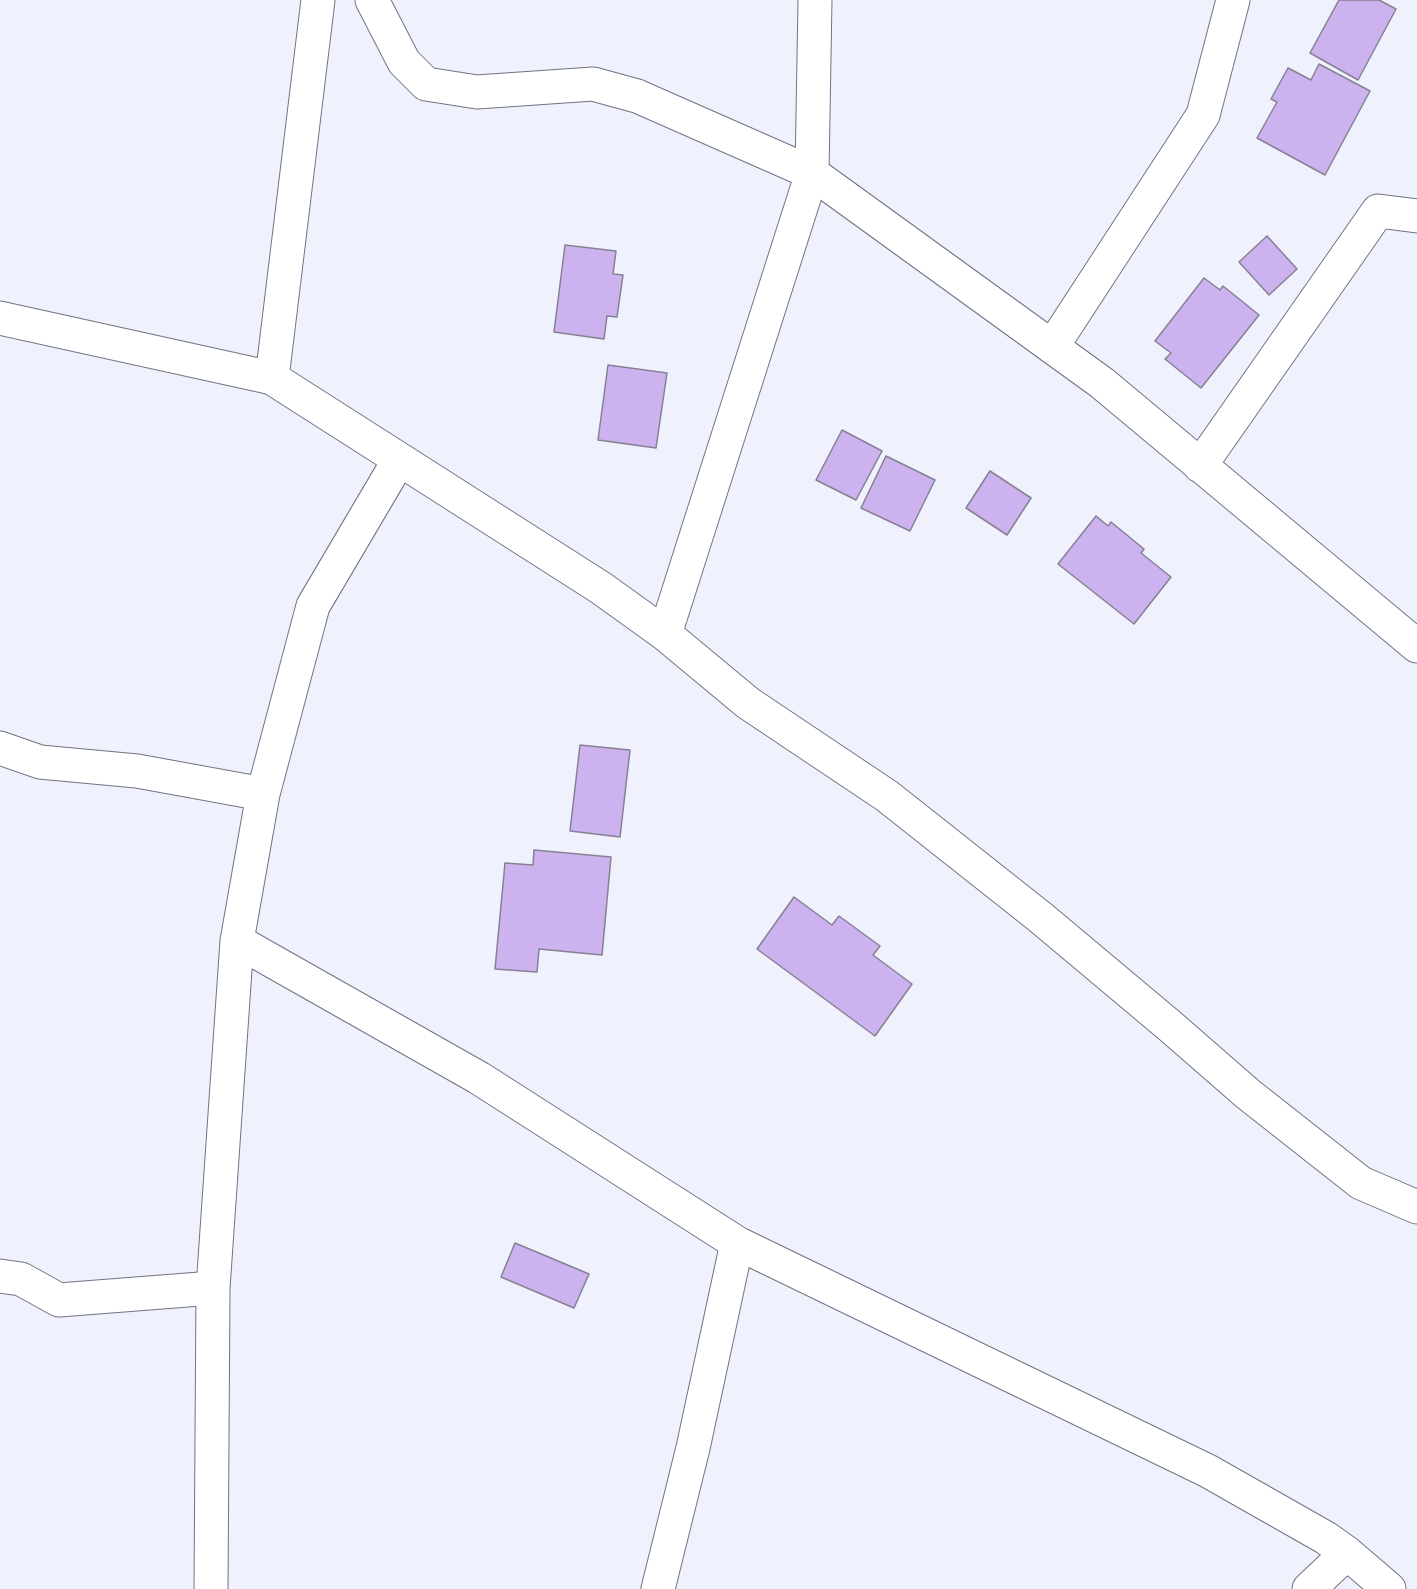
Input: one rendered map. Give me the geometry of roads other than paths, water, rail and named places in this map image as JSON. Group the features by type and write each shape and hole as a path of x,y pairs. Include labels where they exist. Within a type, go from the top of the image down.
{"street":[{"path":"272,378 318,0"},
{"path":"372,0 404,62 426,84 477,92 593,84 637,96 812,173 1102,383 1417,646"},
{"path":"665,634 812,173 815,0"},
{"path":"1052,347 1203,115 1233,0"},
{"path":"1200,466 1378,211 1417,216"},
{"path":"0,318 272,378 601,588 665,634 748,703 887,796 1040,917 1248,1094 1361,1183 1417,1207"},
{"path":"211,1589 213,1288 237,941 263,794 313,606 399,460"},
{"path":"0,748 40,762 137,771 263,794"},
{"path":"237,941 479,1078 737,1243 1208,1472 1326,1538 1389,1589"},
{"path":"658,1589 693,1448 737,1243"},
{"path":"0,1276 21,1280 59,1300 213,1288"},
{"path":"1309,1589 1347,1553"}]}
